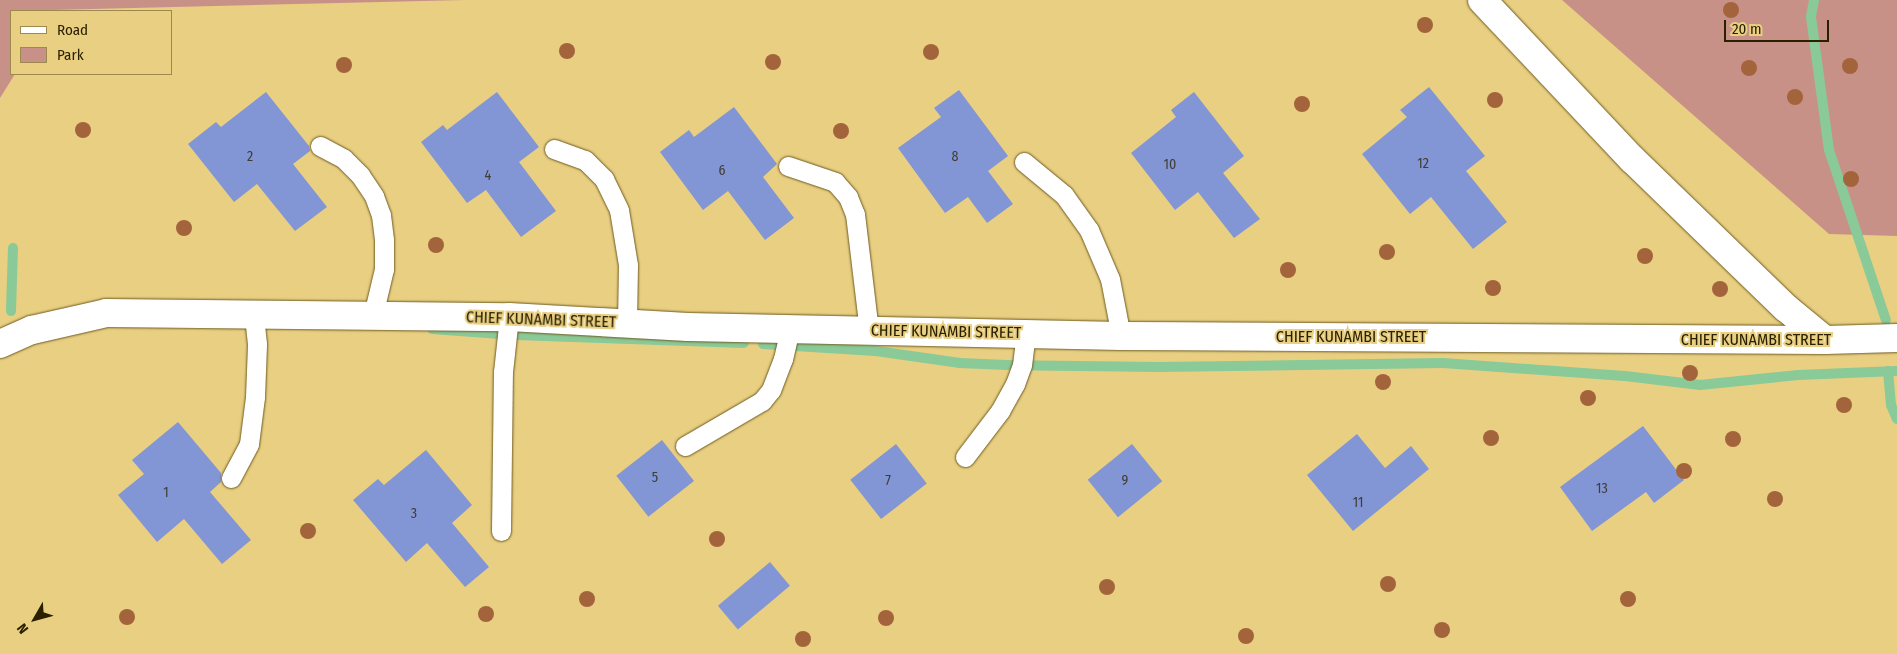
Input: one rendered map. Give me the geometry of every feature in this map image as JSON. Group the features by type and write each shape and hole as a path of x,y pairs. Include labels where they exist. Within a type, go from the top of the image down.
{"street":[{"path":"1482,0 1632,159 1786,308 1825,340"},
{"name":"CHIEF KUNAMBI STREET","path":"0,344 32,330 106,313 254,313 509,318 790,329 1121,336 1825,340 1897,338"}],"lane":[{"path":"320,146 344,159 360,175 374,196 381,215 384,240 384,269 373,315"},
{"path":"554,149 586,160 604,179 619,210 628,265 627,323"},
{"path":"1024,162 1064,195 1088,230 1110,279 1121,336"},
{"path":"788,166 835,182 848,197 855,214 869,330"},
{"path":"231,478 249,444 255,396 257,344 254,313"},
{"path":"501,531 503,372 509,318"},
{"path":"684,446 762,401 771,390 783,359 790,329"},
{"path":"965,456 1000,410 1015,384 1022,366 1026,334"}],"green space":[{"path":"0,0 465,0 10,10 10,75 14,75 0,98"},
{"path":"1562,0 1897,0 1897,236 1829,234"}],"building":[{"path":"1429,87 1485,156 1466,171 1507,222 1473,249 1431,197 1410,214 1362,154 1407,117 1400,110"},
{"path":"959,90 1008,156 988,171 1013,204 987,223 968,197 945,213 898,148 941,117 934,108"},
{"path":"266,92 309,146 310,151 293,164 327,207 295,231 257,184 234,202 188,144 216,122 221,127"},
{"path":"497,92 539,147 519,162 556,211 521,237 486,190 467,203 421,142 443,125 447,130"},
{"path":"1194,92 1244,156 1223,173 1260,219 1234,238 1198,192 1175,210 1131,153 1176,117 1171,110"},
{"path":"734,107 777,164 763,177 794,218 765,240 728,191 703,210 660,152 689,130 694,137"},
{"path":"178,422 221,473 221,482 210,492 251,540 222,564 184,519 157,542 118,495 144,474 132,460"},
{"path":"1643,426 1684,480 1654,503 1646,492 1592,531 1560,487"},
{"path":"1357,434 1385,468 1411,446 1429,469 1353,531 1307,475"},
{"path":"662,440 694,481 648,517 616,476"},
{"path":"896,444 927,483 881,519 850,480"},
{"path":"1132,444 1162,481 1118,517 1088,480"},
{"path":"426,450 472,505 452,523 489,567 465,587 427,543 406,562 353,500 378,479 384,485"},
{"path":"770,562 790,586 738,629 718,606"}],"waterway":[{"path":"1814,0 1811,17 1829,150 1886,320"},
{"path":"11,311 13,248"},
{"path":"432,329 501,334"},
{"path":"516,335 744,343"},
{"path":"763,344 876,351 960,363 1007,365 1159,367 1443,363 1625,376 1700,385 1798,375 1897,371"},
{"path":"1888,371 1891,405 1897,419"}]}
